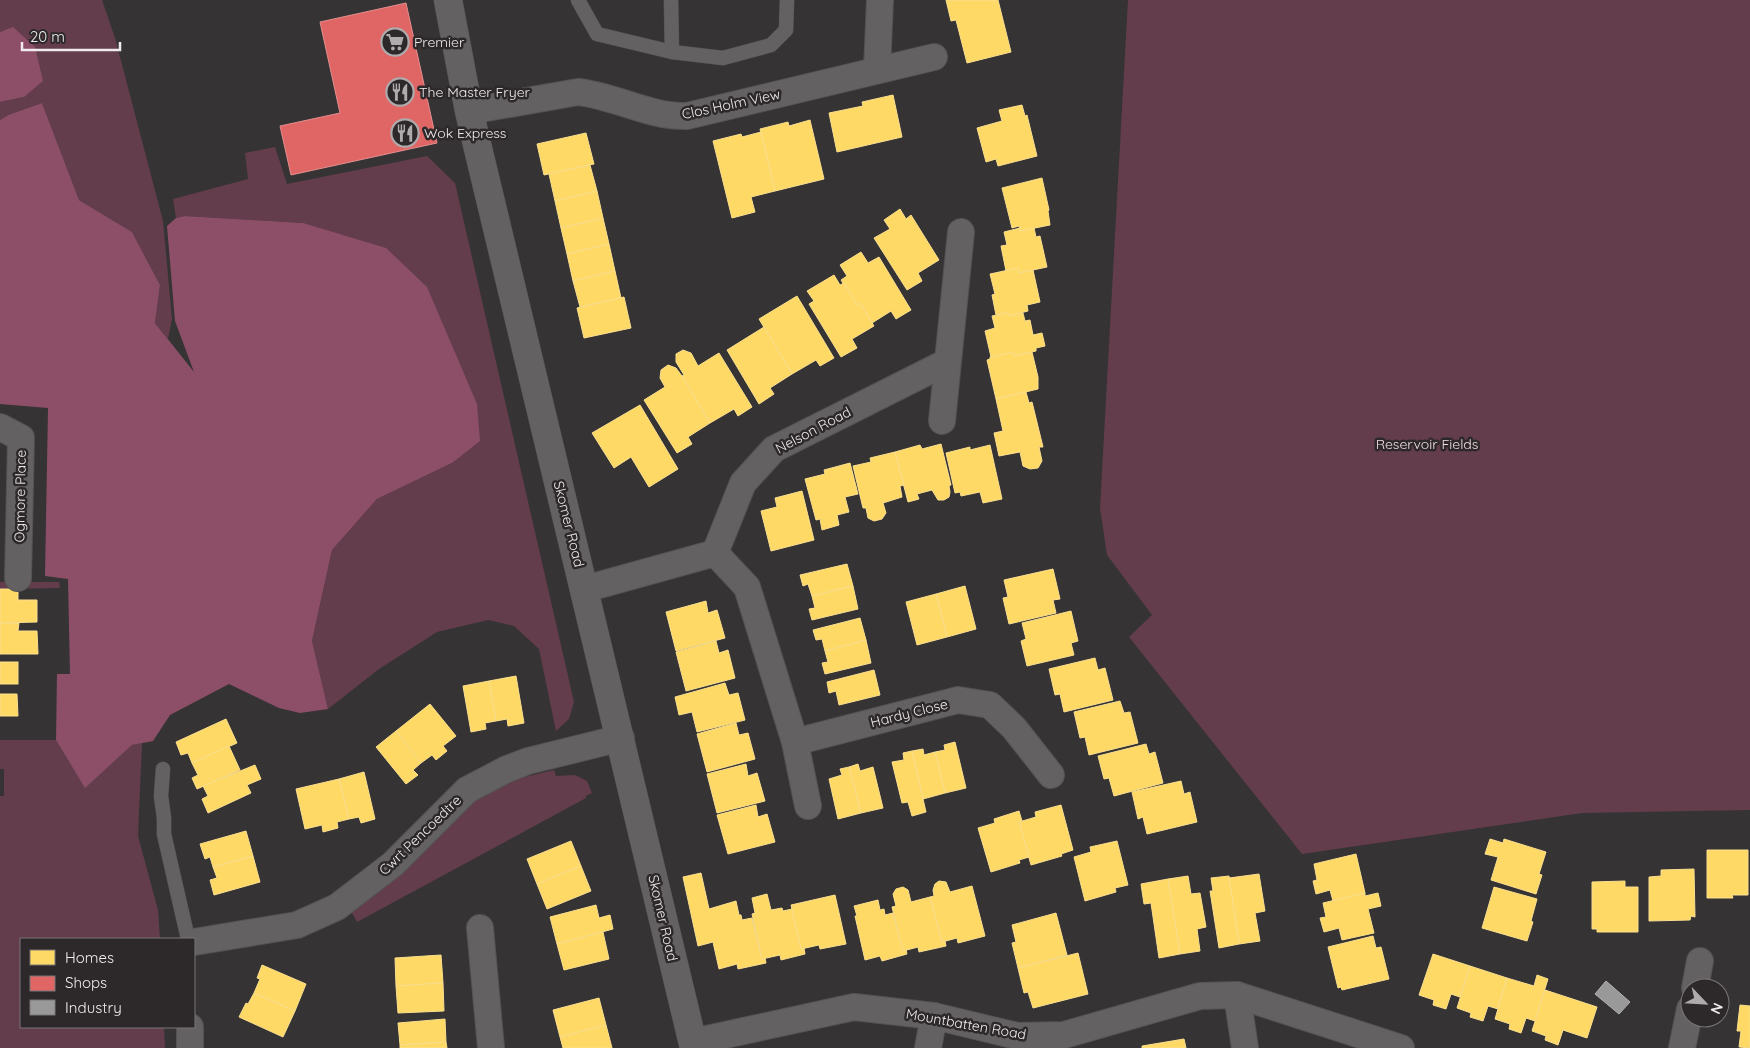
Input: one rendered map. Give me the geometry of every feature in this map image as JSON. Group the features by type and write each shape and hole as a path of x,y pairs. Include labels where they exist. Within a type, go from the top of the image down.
{"street":[{"name":"Skomer Road","path":"448,0 469,111 694,1045"},
{"path":"877,70 880,0"},
{"name":"Clos Holm View","path":"469,111 578,92 595,94 652,112 671,116 687,116 934,56"},
{"path":"942,421 961,232"},
{"name":"Nelson Road","path":"715,553 743,483 774,449 947,362"},
{"name":"Ogmore Place","path":"0,427 21,438 18,578"},
{"path":"585,589 715,553 747,587 796,742 808,806"},
{"name":"Hardy Close","path":"796,742 958,700 990,705 1014,728 1051,775"},
{"name":"Cwrt Pencoedtre","path":"195,942 297,925 337,907 393,864 467,790 507,769 528,761 621,738"},
{"path":"480,928 491,1048"},
{"path":"1696,978 1700,961"},
{"path":"1237,995 1245,1048"},
{"name":"Mountbatten Road","path":"694,1045 854,1007 934,1016 1017,1036 1064,1035 1200,996 1237,995 1401,1048"},
{"path":"928,1048 934,1016"},
{"path":"190,1028 190,1048"},
{"path":"1682,1048 1686,1028"}],"lane":[{"path":"578,0 597,34 672,52 723,58 771,44 786,30 787,0"},
{"path":"671,0 672,52"},
{"path":"163,769 161,796 164,834 188,938"}],"green space":[{"path":"0,0 102,0 115,38 163,221 172,319 168,339 155,323 160,285 132,232 79,200 42,103 8,115 0,120 0,102 24,97 13,28 0,32"},
{"name":"Reservoir Fields","path":"1128,0 1750,0 1750,810 1582,813 1302,854 1129,637 1152,615 1107,555 1100,508"},
{"path":"275,147 287,184 427,156 455,183 574,702 569,719 556,731 539,649 514,626 488,620 437,632 379,669 328,709 312,641 332,550 377,499 452,463 303,223 185,216 176,218 173,199 248,179 245,153"},
{"path":"0,582 59,582 60,588 0,589"},
{"path":"0,740 56,740 85,787 132,745 142,743 138,836 158,910 160,938 20,938 20,1028 164,1028 165,1048 0,1048 0,796 4,796 4,769 0,769"},
{"path":"554,770 556,776 575,775 587,781 592,793 357,922 351,911 394,878 427,849 482,794 500,783"}],"shaded area":[{"path":"13,27 35,47 43,81 24,97 0,102 0,32"},
{"path":"42,103 79,200 132,232 160,285 155,323 194,372 175,321 167,226 176,218 185,216 303,223 386,248 427,287 477,404 480,441 452,463 377,499 332,550 312,641 328,709 300,713 279,708 229,684 170,715 153,741 132,745 85,788 56,740 57,674 70,674 68,579 45,576 48,408 0,404 0,120 8,115"}],"building: Homes":[{"path":"946,0 998,0 1011,52 967,63 956,20 951,21"},
{"path":"893,95 902,137 837,152 829,113 863,106 862,102"},
{"path":"1022,105 1025,116 1027,115 1037,156 998,166 996,159 986,162 977,128 1002,121 999,110"},
{"path":"810,120 824,179 775,191 760,129 788,122 789,126"},
{"path":"761,132 775,191 751,197 755,212 732,218 713,141 741,134 742,137"},
{"path":"586,133 594,164 544,175 537,144"},
{"path":"590,165 597,191 555,201 549,174"},
{"path":"1042,178 1049,210 1050,225 1020,231 1019,226 1012,228 1002,188"},
{"path":"597,191 603,218 561,228 555,201"},
{"path":"900,209 906,219 911,215 939,260 918,273 922,281 907,290 874,238 890,229 884,220"},
{"path":"603,218 609,244 567,254 561,228"},
{"path":"1020,228 1020,231 1034,228 1036,237 1040,236 1047,267 1019,273 1018,268 1006,271 1001,246 1007,245 1004,232"},
{"path":"609,244 615,271 573,281 567,254"},
{"path":"861,252 868,263 879,257 911,310 896,319 891,311 872,323 860,303 857,305 841,280 847,276 840,265"},
{"path":"1018,268 1019,273 1033,270 1040,302 1027,305 1028,311 1009,316 1008,313 996,315 992,295 995,294 990,274"},
{"path":"615,271 621,298 580,307 573,281"},
{"path":"834,275 840,285 844,283 857,305 860,303 874,326 852,339 857,348 841,357 809,304 814,301 807,291"},
{"path":"797,296 834,358 820,366 816,360 792,374 759,319"},
{"path":"624,297 631,328 584,338 577,308"},
{"path":"1008,313 1009,316 1023,313 1025,321 1030,320 1033,335 1042,333 1045,346 1036,348 1036,351 1014,356 1013,352 991,357 985,331 995,328 992,316"},
{"path":"764,327 792,374 770,388 774,394 759,404 727,350"},
{"path":"683,350 691,353 698,366 719,353 752,407 738,416 734,409 710,423 682,376 684,375 676,362 676,354"},
{"path":"1013,352 1014,356 1032,352 1038,377 1038,389 996,399 987,360 990,357"},
{"path":"668,365 676,368 682,376 710,423 688,437 692,444 677,453 644,400 665,387 660,378 661,370"},
{"path":"1026,392 1029,403 1032,402 1043,447 1039,447 1042,461 1038,468 1030,469 1023,466 1020,452 999,456 994,433 1003,431 996,399"},
{"path":"640,405 678,469 649,487 631,457 614,468 592,433"},
{"path":"941,444 951,485 949,486 949,497 944,500 938,500 932,490 917,494 919,499 908,502 895,452 920,445 922,449"},
{"path":"990,445 1002,499 983,503 980,492 961,496 960,492 955,493 946,453 970,447 970,450"},
{"path":"895,452 904,485 900,486 902,497 883,503 886,513 882,519 874,521 868,518 866,508 863,508 853,466 871,462 870,458"},
{"path":"850,463 858,494 845,497 849,512 837,515 839,525 822,530 820,519 816,520 805,479 825,474 824,470"},
{"path":"802,491 814,540 771,551 761,511 777,507 775,498"},
{"path":"847,564 853,586 812,596 808,584 803,586 800,575"},
{"path":"1053,569 1060,599 1053,600 1056,613 1009,624 1003,598 1008,597 1004,580"},
{"path":"853,586 858,609 812,620 809,609 815,608 812,596"},
{"path":"965,586 976,629 947,637 936,594"},
{"path":"0,589 18,589 18,600 37,600 37,622 0,623"},
{"path":"936,594 947,637 917,645 906,602"},
{"path":"706,601 708,613 717,610 725,638 676,651 666,612"},
{"path":"1071,611 1078,641 1071,643 1074,655 1027,666 1021,641 1026,639 1022,623"},
{"path":"860,618 866,640 825,651 822,639 816,640 813,630"},
{"path":"0,623 19,623 18,631 37,631 38,654 0,654"},
{"path":"866,640 871,663 825,674 822,663 828,662 825,651"},
{"path":"716,641 719,653 728,650 735,678 686,691 676,652"},
{"path":"1095,658 1098,670 1105,668 1113,700 1064,712 1060,694 1055,695 1049,669"},
{"path":"0,662 18,662 18,684 0,684"},
{"path":"874,670 880,695 839,705 836,691 829,693 827,682"},
{"path":"516,676 524,723 508,726 507,719 496,721 489,681"},
{"path":"489,681 496,721 485,723 486,729 471,732 463,686"},
{"path":"725,683 729,695 738,693 745,720 697,732 692,712 679,715 675,697"},
{"path":"0,694 17,694 18,716 0,716"},
{"path":"1120,701 1124,713 1130,712 1138,743 1089,755 1085,737 1080,738 1074,712"},
{"path":"430,704 456,736 443,746 447,751 436,760 432,755 421,763 396,731"},
{"path":"226,719 237,743 192,763 188,753 181,755 176,742"},
{"path":"736,723 739,735 748,733 755,759 707,772 697,734"},
{"path":"396,731 421,763 413,770 418,775 406,784 376,747"},
{"path":"955,742 966,788 945,793 935,752 945,750 944,745"},
{"path":"1146,744 1149,754 1155,752 1163,783 1114,796 1109,778 1104,779 1098,756"},
{"path":"229,746 240,770 197,789 192,778 198,775 192,763"},
{"path":"923,749 924,755 935,752 945,793 923,799 912,751"},
{"path":"912,751 926,812 912,816 908,802 902,803 892,762 904,760 903,753"},
{"path":"746,764 748,776 757,773 765,801 717,813 707,774"},
{"path":"858,764 860,771 873,767 883,808 861,813 849,767"},
{"path":"255,765 261,779 247,785 251,793 208,813 202,799 208,796 203,786"},
{"path":"849,767 861,813 838,819 829,779 842,775 840,769"},
{"path":"364,772 375,819 361,823 359,817 349,819 339,779"},
{"path":"339,779 349,819 337,822 338,828 323,832 322,825 305,829 296,789"},
{"path":"1181,781 1184,794 1190,792 1197,822 1147,834 1143,817 1138,819 1132,792"},
{"path":"756,805 758,817 767,814 775,842 728,854 717,815"},
{"path":"1061,805 1073,850 1061,854 1062,856 1031,865 1019,822 1036,817 1035,812"},
{"path":"1019,811 1022,821 1019,822 1029,857 1019,860 1020,863 991,872 978,828 995,823 994,819"},
{"path":"246,831 253,856 213,867 210,857 205,859 200,844"},
{"path":"1490,839 1503,843 1504,839 1546,852 1539,874 1542,875 1536,894 1491,880 1498,857 1485,854"},
{"path":"571,841 581,866 537,884 527,859"},
{"path":"1117,841 1128,885 1115,888 1116,892 1085,901 1074,857 1091,852 1090,847"},
{"path":"1707,850 1748,850 1748,895 1732,895 1733,898 1707,898"},
{"path":"1356,854 1365,893 1333,901 1330,890 1316,894 1313,881 1317,880 1314,864"},
{"path":"253,856 260,882 214,895 210,880 217,878 213,867"},
{"path":"581,866 591,891 547,909 537,884"},
{"path":"1694,869 1695,917 1691,916 1690,920 1649,921 1649,877 1661,876 1661,870"},
{"path":"701,873 709,909 736,901 742,920 752,918 762,959 765,958 766,963 738,969 737,964 719,969 713,942 698,946 683,877"},
{"path":"1259,874 1265,911 1255,913 1260,941 1239,944 1229,878"},
{"path":"1188,876 1191,894 1200,893 1206,927 1197,929 1200,951 1180,954 1168,879"},
{"path":"1229,876 1239,944 1219,948 1210,891 1213,891 1211,878"},
{"path":"1168,879 1180,954 1159,958 1151,903 1144,904 1141,884"},
{"path":"939,881 946,882 950,892 972,886 985,936 958,943 957,938 942,942 930,897 934,896 935,884"},
{"path":"1625,881 1625,887 1638,887 1638,932 1597,932 1597,929 1592,929 1592,882"},
{"path":"903,887 908,890 911,902 930,897 942,942 945,941 946,946 919,952 918,947 903,951 892,907 896,906 893,894 896,889"},
{"path":"1494,887 1537,899 1527,941 1482,928"},
{"path":"1365,893 1365,896 1378,893 1381,906 1368,909 1374,933 1342,940 1339,928 1324,932 1320,918 1326,917 1323,903"},
{"path":"767,894 771,910 782,908 783,911 792,909 801,949 804,948 805,954 781,960 780,955 762,959 752,914 755,913 752,898"},
{"path":"835,895 846,944 820,949 819,945 801,949 791,905"},
{"path":"878,900 880,910 884,909 885,915 893,913 903,951 906,950 907,954 882,961 880,956 865,960 854,906"},
{"path":"596,905 599,918 610,915 613,929 557,944 550,917"},
{"path":"1056,913 1067,955 1018,968 1012,943 1016,942 1012,925"},
{"path":"603,932 609,959 564,970 557,944"},
{"path":"1373,936 1376,948 1381,947 1389,979 1342,990 1341,987 1338,988 1328,947"},
{"path":"1078,953 1088,994 1033,1008 1028,992 1024,993 1018,968"},
{"path":"1433,954 1470,966 1460,997 1451,994 1446,1009 1433,1005 1434,1000 1419,995"},
{"path":"441,955 443,983 396,986 395,958"},
{"path":"262,965 306,984 295,1011 254,993 260,979 257,978"},
{"path":"1470,966 1507,978 1498,1009 1488,1006 1483,1021 1470,1017 1471,1013 1457,1008"},
{"path":"1537,975 1548,979 1535,1021 1526,1018 1521,1033 1509,1029 1510,1024 1495,1019 1507,978 1534,986"},
{"path":"443,983 444,1011 398,1013 396,986"},
{"path":"1545,990 1597,1007 1587,1038 1563,1030 1558,1045 1545,1040 1546,1036 1532,1031"},
{"path":"254,993 295,1011 283,1037 239,1017"},
{"path":"599,998 606,1025 560,1037 553,1010"},
{"path":"1740,1005 1750,1006 1750,1048 1739,1047 1741,1031 1737,1031"},
{"path":"445,1019 446,1042 400,1045 398,1023"},
{"path":"606,1025 612,1048 563,1048 560,1037"},
{"path":"1184,1039 1186,1048 1142,1048 1142,1046"},
{"path":"446,1042 447,1048 400,1048 400,1045"}],"building: Shops":[{"path":"406,3 437,143 291,175 280,126 340,113 320,22"}],"building: Industry":[{"path":"1606,981 1630,1002 1619,1014 1595,994"}],"place":[{"name":"Premier","path":"395,42"},
{"name":"The Master Fryer","path":"400,92"},
{"name":"Wok Express","path":"405,133"}]}
